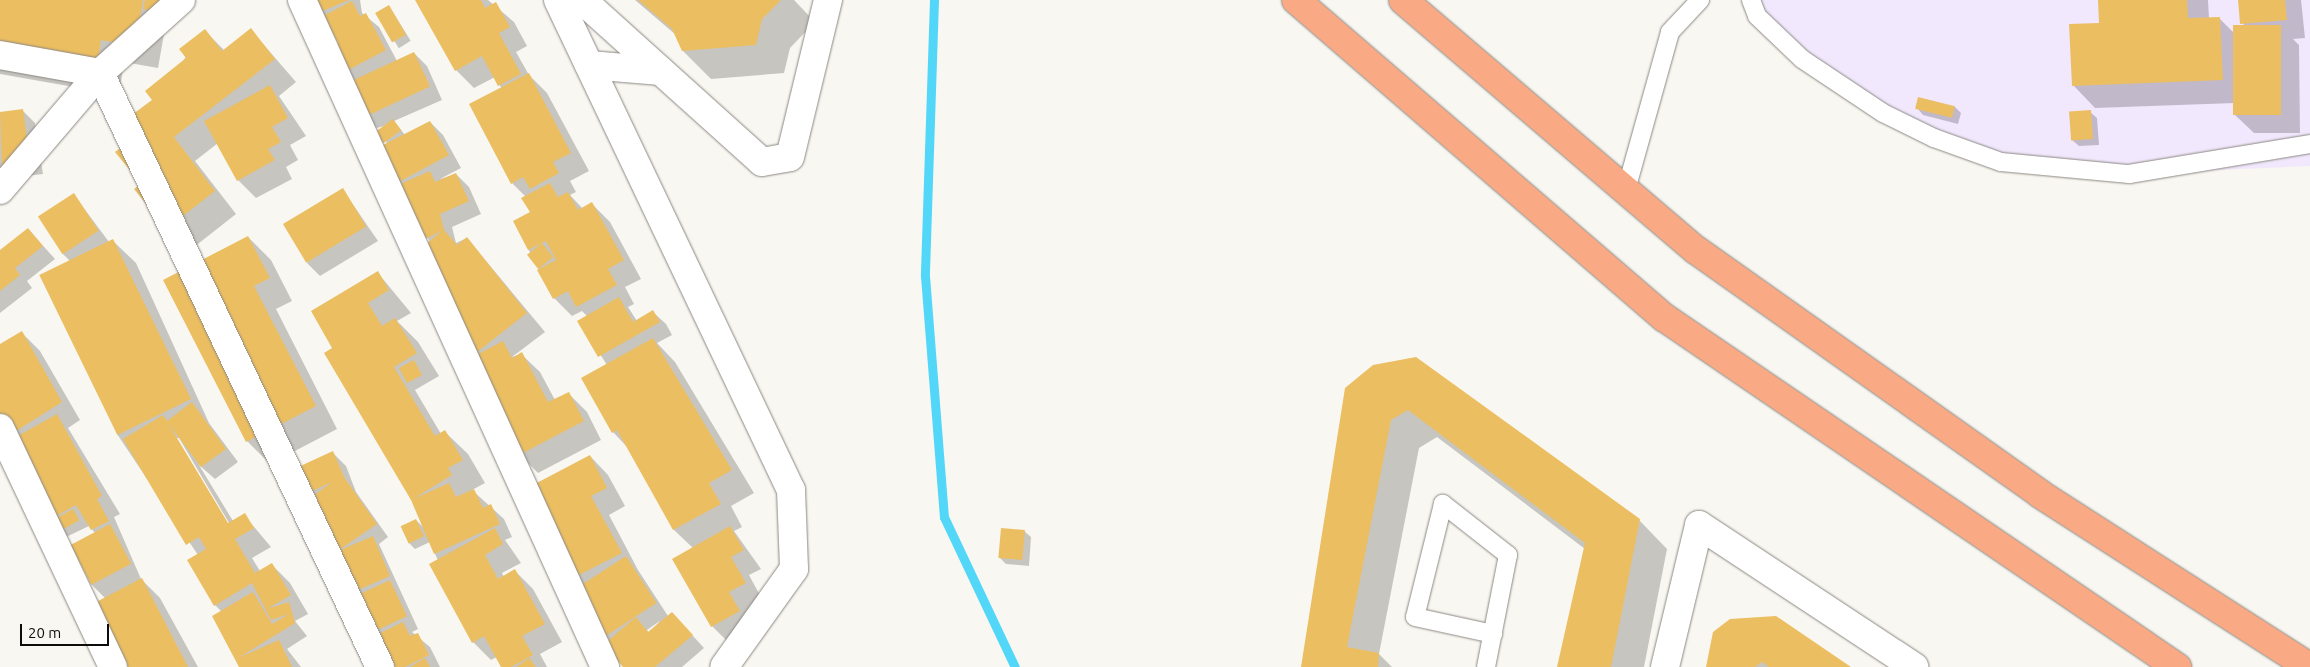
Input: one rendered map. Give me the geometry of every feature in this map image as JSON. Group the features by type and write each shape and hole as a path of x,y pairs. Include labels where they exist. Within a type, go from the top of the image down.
{"highway":[{"path":"1296,0 1665,318 2177,667"},
{"path":"1403,0 1696,250 2040,494 2309,667"}],"street":[{"path":"0,190 100,73 181,0"},
{"path":"302,0 605,667"},
{"path":"558,0 791,490 794,569 724,667"},
{"path":"582,0 762,162 790,157 828,0"},
{"path":"0,55 100,73"},
{"path":"589,65 661,71"},
{"path":"100,73 380,667"},
{"path":"0,428 113,667"},
{"path":"1665,667 1699,525 1914,667"}],"lane":[{"path":"1626,190 1670,32 1700,0"},
{"path":"1751,0 1758,16 1802,59 1883,113 1934,138 2001,162 2129,174 2310,144"},
{"path":"1486,667 1508,555 1443,504 1415,617 1492,634"}],"shaded area":[{"path":"1751,0 2310,0 2310,166 2129,174 2001,162 1934,138 1802,59"}],"building":[{"path":"0,0 143,0 135,46 101,40 96,73 0,55"},
{"path":"145,0 171,0 167,15 143,9"},
{"path":"313,0 349,0 318,13"},
{"path":"415,0 481,0 485,8 496,2 510,27 499,33 521,74 498,86 482,56 455,71"},
{"path":"638,0 781,0 762,19 756,45 682,51 672,29"},
{"path":"2098,0 2187,0 2188,18 2220,17 2223,80 2072,86 2069,24 2099,23"},
{"path":"2238,0 2285,0 2287,20 2240,24"},
{"path":"352,1 360,16 366,13 386,50 329,80 315,55 338,43 323,16"},
{"path":"389,5 406,34 392,42 375,13"},
{"path":"2233,25 2281,25 2281,115 2233,115"},
{"path":"251,28 275,59 174,137 215,191 166,229 134,189 141,184 115,152 141,132 129,117 152,100 145,91 186,58 179,49 205,29 222,51"},
{"path":"414,52 430,86 364,117 348,83"},
{"path":"529,73 571,153 553,162 559,173 530,189 523,177 511,184 469,104"},
{"path":"270,85 288,118 272,127 281,142 268,149 275,160 237,181 204,121"},
{"path":"1918,97 1955,106 1952,118 1915,109"},
{"path":"23,109 30,162 2,166 0,112"},
{"path":"2091,110 2093,139 2071,140 2069,112"},
{"path":"393,119 401,130 383,143 375,132"},
{"path":"430,121 449,155 380,192 379,147"},
{"path":"430,171 435,182 456,173 469,201 440,214 444,230 457,245 467,237 527,313 472,356 422,247 442,231 425,239 380,193"},
{"path":"550,183 558,197 568,192 578,210 592,202 624,260 608,269 617,285 576,307 568,291 553,299 537,270 556,260 546,241 528,250 513,221 530,212 521,198"},
{"path":"343,188 366,227 306,263 283,224"},
{"path":"74,193 99,231 62,254 38,216"},
{"path":"28,228 43,246 15,268 20,275 0,291 0,250"},
{"path":"248,236 270,278 254,286 316,406 246,442 163,280"},
{"path":"113,239 191,399 117,435 39,275"},
{"path":"542,243 553,257 538,269 527,255"},
{"path":"378,271 389,290 368,303 382,326 395,318 417,353 394,367 435,436 445,430 463,460 448,468 452,475 413,499 449,483 456,497 474,489 483,508 491,504 500,524 434,554 411,500 324,353 332,348 311,311"},
{"path":"619,297 633,322 653,310 660,322 598,357 577,321"},
{"path":"22,331 62,402 5,438 0,428 0,344"},
{"path":"653,338 732,470 709,483 721,504 673,530 617,430 612,433 581,378"},
{"path":"503,341 512,358 522,352 548,402 569,392 584,421 519,455 469,359"},
{"path":"1416,357 1640,519 1611,667 1557,667 1585,543 1408,410 1391,420 1347,647 1379,653 1378,667 1301,667 1345,388 1373,365"},
{"path":"414,360 422,375 407,383 399,368"},
{"path":"192,402 226,449 201,467 168,423 228,523 245,513 254,528 235,539 255,573 272,563 291,595 267,609 289,602 295,623 238,658 279,640 292,667 239,667 212,616 253,592 272,624 289,614 271,620 252,583 214,606 187,560 206,549 199,537 186,545 123,439 163,415 167,421"},
{"path":"57,414 102,496 97,499 109,521 91,530 76,505 49,520 0,446"},
{"path":"333,451 344,477 377,524 336,552 373,536 390,576 342,597 294,510 332,482 295,499 283,474"},
{"path":"590,455 607,488 591,496 622,553 571,579 531,486"},
{"path":"73,509 79,520 57,533 50,522"},
{"path":"416,519 424,536 409,543 401,526"},
{"path":"110,524 131,564 91,585 70,545"},
{"path":"730,526 744,550 731,557 746,583 729,592 740,611 711,627 672,559"},
{"path":"495,528 503,544 485,555 498,579 515,569 545,624 522,636 533,655 511,667 501,667 484,636 472,643 429,564"},
{"path":"1001,528 1025,530 1022,560 998,558"},
{"path":"626,556 656,603 604,637 573,590"},
{"path":"142,578 188,667 128,667 104,621 81,610"},
{"path":"390,580 407,616 353,642 336,605"},
{"path":"672,612 693,635 655,667 623,667 604,644 636,617 648,632"},
{"path":"1776,616 1851,667 1769,667 1762,662 1755,667 1706,667 1713,632 1730,619"},
{"path":"403,622 410,636 418,633 429,655 405,667 369,667 358,644"},
{"path":"425,658 430,667 410,667"},
{"path":"529,658 536,667 516,667"}],"waterway":[{"path":"934,0 925,276 944,517 1015,667"}]}
